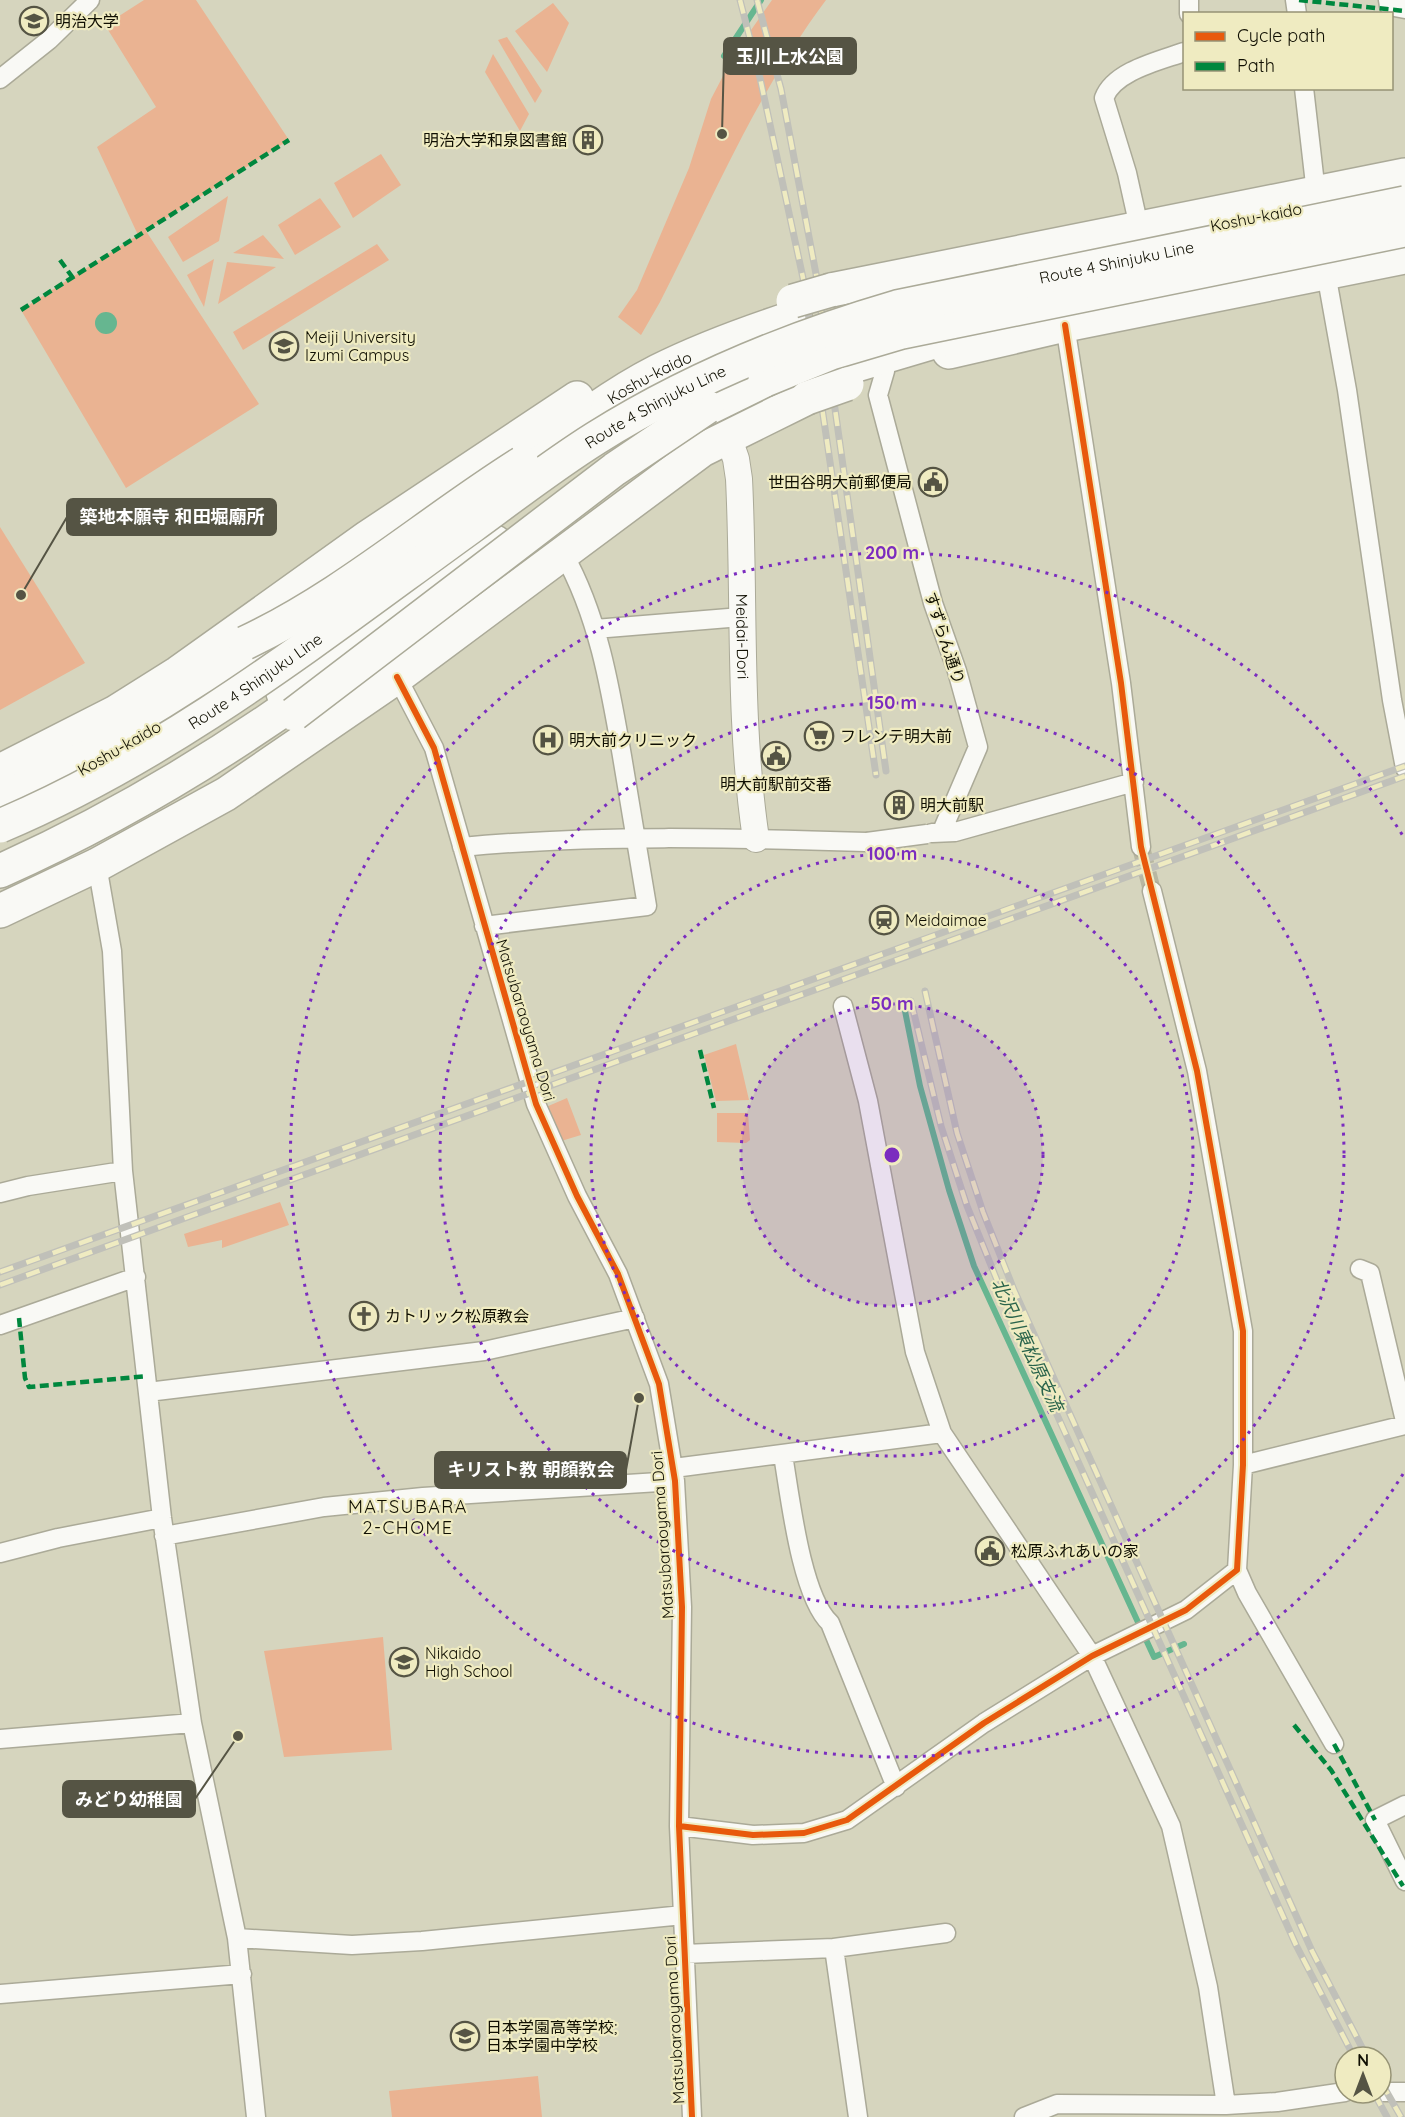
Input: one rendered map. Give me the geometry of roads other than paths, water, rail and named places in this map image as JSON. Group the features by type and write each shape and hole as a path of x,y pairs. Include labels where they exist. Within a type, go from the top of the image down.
{"highway":[{"path":"0,771 117,712 178,673 368,537 568,404 649,356 741,316 794,309 832,297 1140,234 1405,175"},
{"name":"Koshu-kaido","path":"1140,234 1405,188"},
{"name":"Route 4 Shinjuku Line","path":"0,826 77,790 204,716 544,474 624,421 694,383 753,356 824,328 897,307 1405,203"},
{"name":"Route 4 Shinjuku Line","path":"0,853 87,813 152,778 217,738 561,495 646,440 707,407 831,353 902,332 1405,230"},
{"path":"0,911 97,865 226,794 397,676 702,450 806,390 967,332 1405,244"},
{"path":"845,376 885,371 970,345 1405,257"},
{"path":"0,784 122,723 245,644 295,617 583,425 700,367 803,328 897,307"},
{"name":"Koshu-kaido","path":"0,809 131,743 196,703 255,663 581,421 657,372 794,309"},
{"path":"0,871 93,827 161,790 228,749 388,635 622,478 695,433 772,394 806,390"},
{"path":"0,800 130,736 193,697 253,655 568,404"},
{"path":"0,882 90,839 231,758 294,714 615,469 707,407"},
{"path":"0,895 92,854 173,811 303,727 468,613 563,553"}],"street":[{"path":"0,79 49,40 90,0"},
{"path":"1388,0 1389,6 1405,9"},
{"path":"1140,234 1127,173 1104,98 1108,86 1123,77 1183,53"},
{"path":"1304,90 1316,193"},
{"path":"1326,273 1398,699 1405,768"},
{"path":"1065,325 1121,683 1141,847"},
{"name":"すずらん通り","path":"885,371 878,395 933,603 957,671 978,747 934,832"},
{"name":"Meidai-Dori","path":"728,436 736,459 739,479 746,772 756,839"},
{"path":"484,926 647,906 611,693 595,629 573,571 563,553"},
{"path":"595,629 741,617"},
{"name":"Matsubaraoyama Dori","path":"397,676 434,748 536,1104 577,1196 618,1274 659,1384 674,1474 682,1607 679,1826 692,2117"},
{"path":"462,847 525,841 756,839 867,842 934,832 955,832 1134,783"},
{"path":"97,865 112,951 123,1172 163,1527 192,1724 237,1938 256,2117"},
{"path":"1152,891 1197,1071 1243,1331 1243,1465 1237,1570 1247,1593 1334,1744"},
{"path":"843,1006 869,1108 915,1352 942,1433 1092,1656 1171,1826 1208,1987 1226,2105"},
{"path":"0,1193 28,1186 123,1172"},
{"path":"1243,1465 1405,1423 1370,1273 1360,1269"},
{"path":"0,1325 136,1277"},
{"path":"148,1392 483,1351 634,1318"},
{"path":"0,1553 58,1538 324,1507 674,1474 783,1455 942,1433"},
{"path":"783,1455 800,1551 819,1613 830,1623 896,1787"},
{"path":"679,1826 753,1835 804,1833 847,1820 984,1724 1092,1656 1186,1610 1237,1570"},
{"path":"0,1739 192,1724"},
{"path":"1405,1805 1375,1820 1405,1881"},
{"path":"237,1938 352,1945 422,1941 683,1915"},
{"path":"684,1954 834,1948 946,1933"},
{"path":"834,1948 858,2117"},
{"path":"0,1994 242,1974"},
{"path":"1024,2117 1058,2104 1226,2105 1277,2102 1333,2094"}],"waterway":[{"path":"724,56 761,0"},
{"name":"北沢川東松原支流","path":"903,1001 920,1086 949,1190 974,1266 1154,1657 1184,1644"}],"tunnel":[{"path":"1141,847 1152,891"}],"railway":[{"path":"740,0 760,78 803,278 876,775"},
{"path":"757,0 781,89 816,274 886,771"},
{"path":"0,1272 1405,766"},
{"path":"0,1285 1405,776"},
{"path":"925,991 957,1133 983,1212 1014,1290 1312,1951 1361,2045"},
{"path":"911,1001 941,1126 967,1206 1003,1295 1296,1945 1348,2045"},
{"path":"1393,2103 1401,2117"},
{"path":"1380,2105 1387,2117"}],"place":[{"name":"明治大学","path":"34,21"},
{"name":"玉川上水公園","path":"722,134"},
{"name":"明治大学和泉図書館","path":"588,140"},
{"name":"Meiji University Izumi Campus","path":"284,346"},
{"name":"世田谷明大前郵便局","path":"933,482"},
{"name":"築地本願寺 和田堀廟所","path":"21,595"},
{"name":"フレンテ明大前","path":"819,736"},
{"name":"明大前クリニック","path":"548,740"},
{"name":"明大前駅前交番","path":"776,756"},
{"name":"明大前駅","path":"899,805"},
{"name":"Meidaimae","path":"884,920"},
{"name":"カトリック松原教会","path":"364,1316"},
{"name":"キリスト教 朝顔教会","path":"639,1398"},
{"name":"松原ふれあいの家","path":"990,1551"},
{"name":"Nikaido High School","path":"404,1662"},
{"name":"みどり幼稚園","path":"238,1736"},
{"name":"日本学園高等学校; 日本学園中学校","path":"465,2036"}],"district":[{"name":"MATSUBARA 2-CHOME","path":"408,1517"}]}
